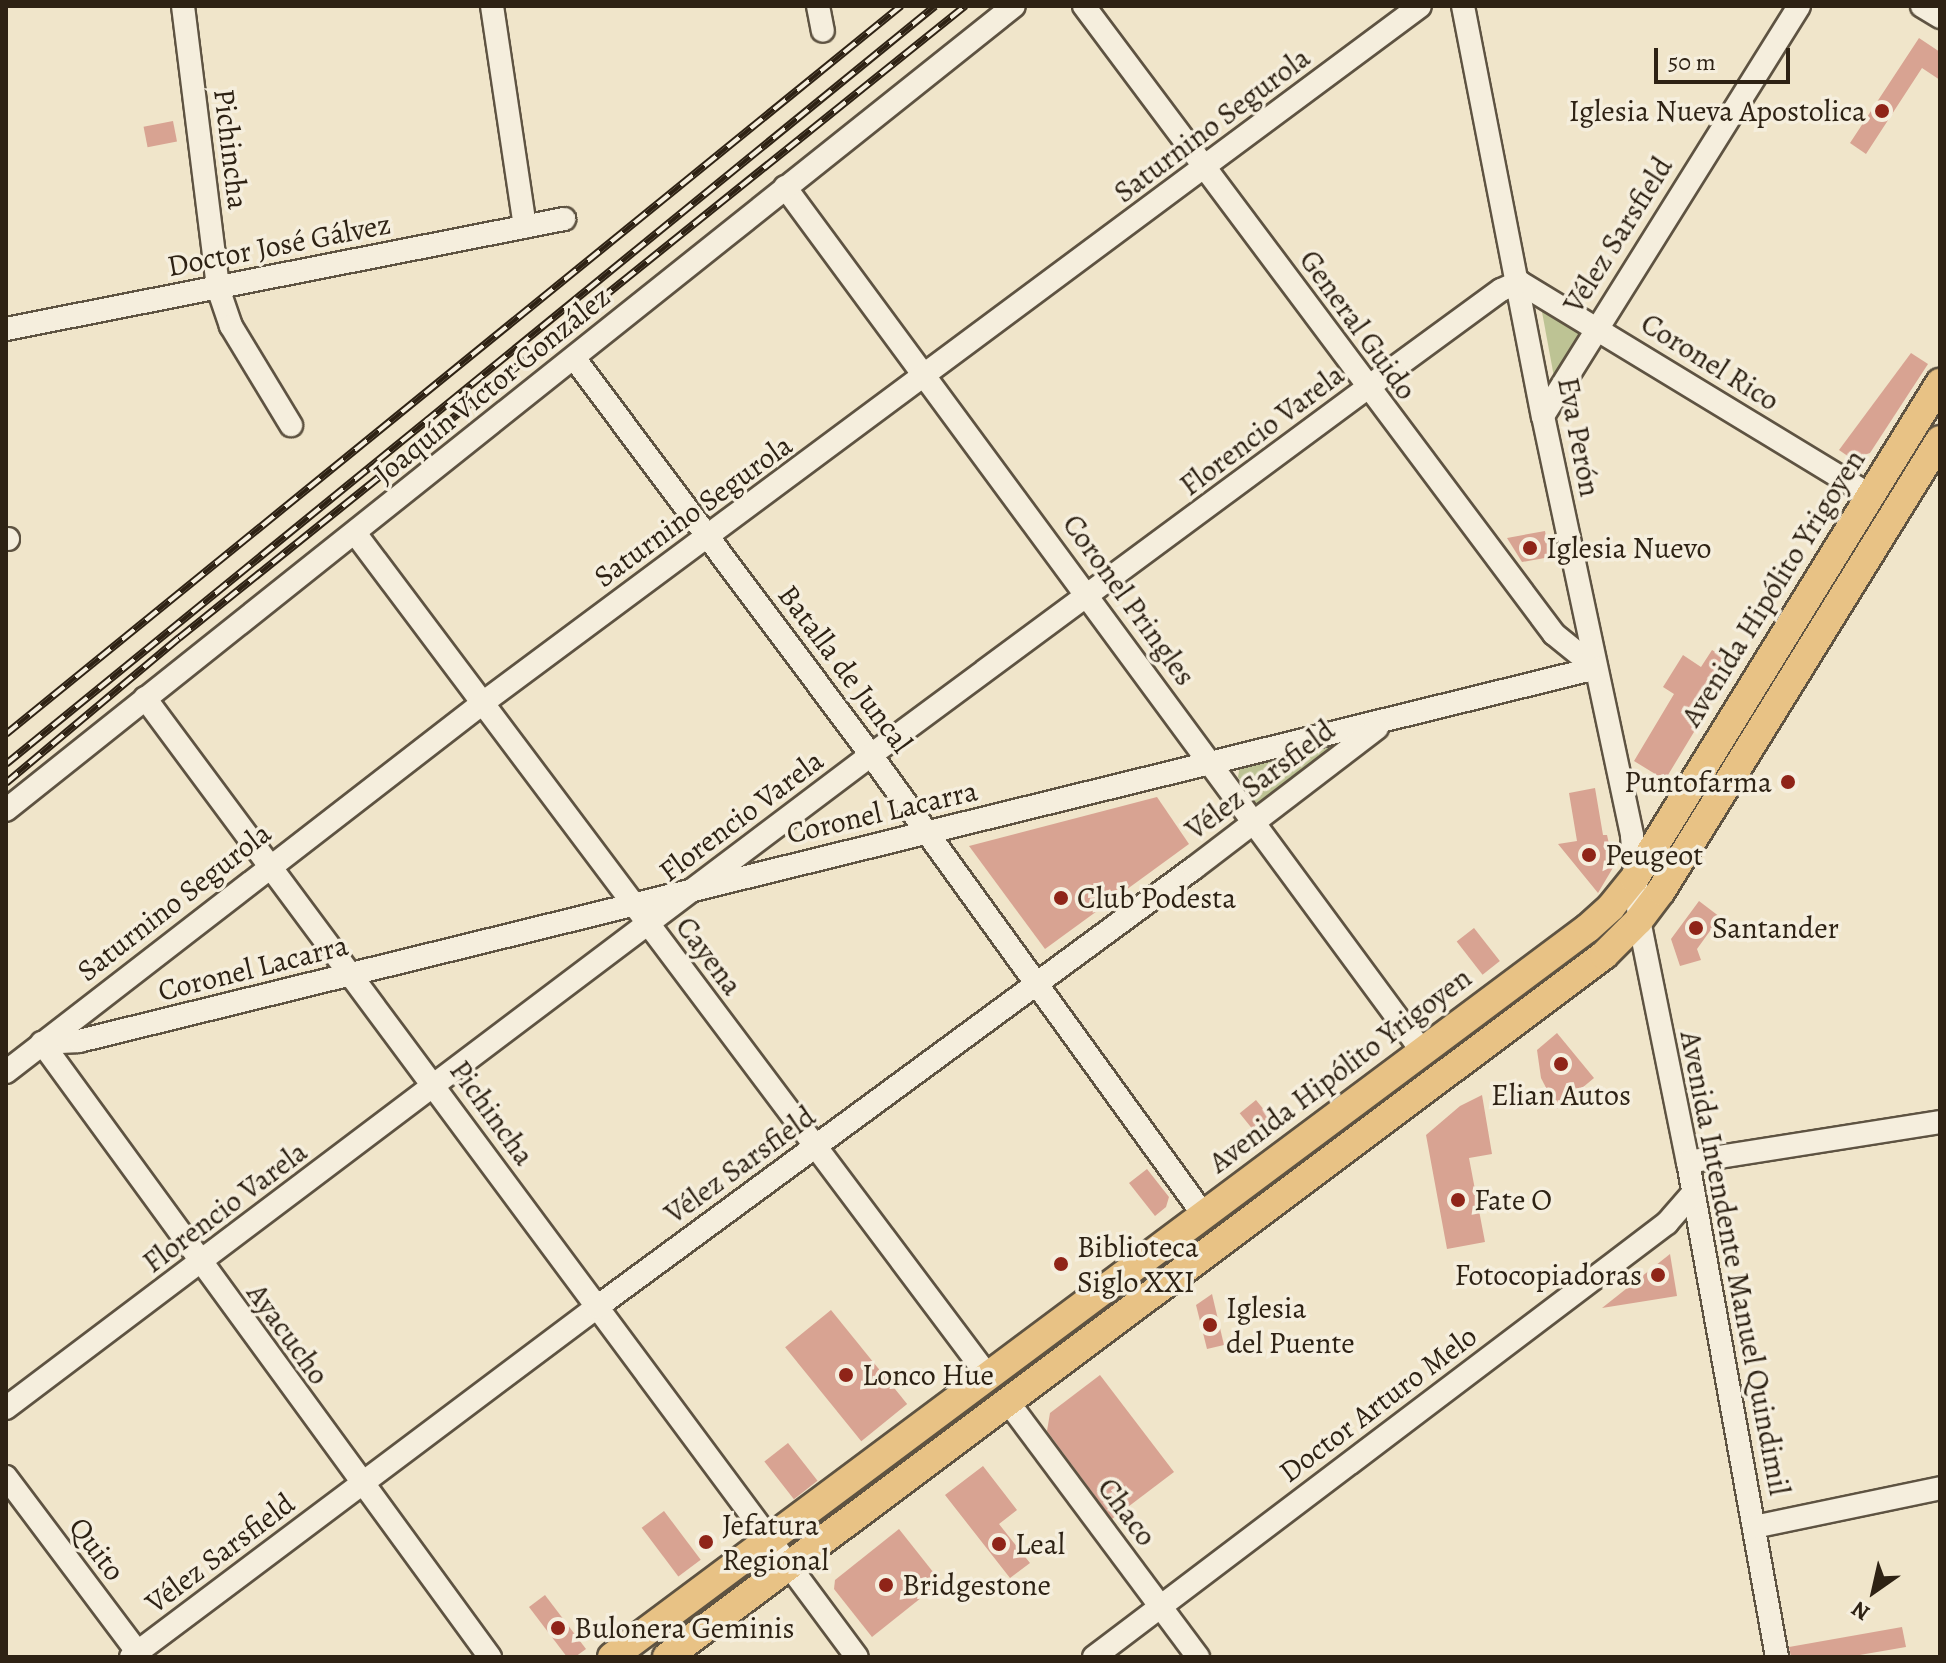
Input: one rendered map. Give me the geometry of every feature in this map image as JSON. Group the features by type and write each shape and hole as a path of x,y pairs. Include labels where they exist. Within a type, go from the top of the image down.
{"main road":[{"name":"Avenida Hipólito Yrigoyen","path":"612,1657 1588,928 1634,879 1940,383"},
{"name":"Avenida Hipólito Yrigoyen","path":"667,1657 1604,955 1639,920 1661,891 1940,440"}],"street":[{"name":"Pichincha","path":"183,6 218,288 231,326 291,425"},
{"path":"492,6 525,227"},
{"path":"818,6 823,31"},
{"name":"Joaquín Víctor González","path":"6,810 1014,6"},
{"name":"General Guido","path":"1084,6 1554,634 1596,668"},
{"name":"Saturnino Segurola","path":"8,1069 484,702 926,377 1420,6"},
{"name":"Eva Perón","path":"1463,6 1543,416 1632,836 1634,879"},
{"name":"Vélez Sarsfield","path":"1543,416 1596,326 1799,6"},
{"path":"1922,6 1940,17"},
{"name":"Coronel Pringles","path":"785,187 1090,596 1422,1051"},
{"name":"Doctor José Gálvez","path":"6,329 564,219"},
{"name":"Coronel Rico","path":"1519,282 1596,326 1869,495"},
{"name":"Florencio Varela","path":"6,1408 871,755 1501,290 1519,282"},
{"name":"Batalla de Juncal","path":"574,358 928,832 1203,1214"},
{"name":"Cayena","path":"355,533 988,1376"},
{"name":"Coronel Lacarra","path":"42,1043 79,1041 699,886 1385,722 1596,668"},
{"name":"Pichincha","path":"145,698 353,974 857,1657"},
{"name":"Vélez Sarsfield","path":"136,1655 597,1307 1037,985 1385,722"},
{"name":"Avenida Intendente Manuel Quindimil","path":"1634,879 1639,920 1688,1162 1777,1657"},
{"name":"Ayacucho","path":"42,1043 200,1264 490,1657"},
{"path":"1688,1162 1940,1122"},
{"name":"Doctor Arturo Melo","path":"1094,1657 1667,1223 1693,1193"},
{"name":"Chaco","path":"1008,1402 1198,1657"},
{"name":"Quito","path":"6,1477 136,1655"},
{"path":"1754,1527 1940,1488"}],"green space":[{"path":"1540,301 1584,330 1554,377"},
{"path":"1324,744 1331,749 1332,757 1266,806 1256,803 1238,777 1240,766"}],"building":[{"name":"Iglesia Nueva Apostolica","path":"1919,38 1940,52 1940,80 1922,68 1866,154 1850,143"},
{"path":"173,121 177,142 148,147 144,127"},
{"path":"1911,353 1928,364 1870,453 1852,459 1839,450"},
{"name":"Iglesia Nuevo","path":"1545,531 1550,557 1522,562 1507,538"},
{"path":"1712,650 1735,664 1665,780 1634,761 1674,694 1663,687 1683,655 1701,667"},
{"path":"1595,788 1603,835 1607,835 1614,866 1598,893 1558,844 1577,841 1569,793"},
{"name":"Club Podesta","path":"1157,797 1189,844 1045,949 969,846"},
{"name":"Santander","path":"1699,901 1720,917 1697,949 1701,960 1680,966 1671,939"},
{"path":"1474,928 1500,961 1483,975 1457,942"},
{"name":"Elian Autos","path":"1557,1033 1594,1078 1557,1109 1541,1078 1537,1050"},
{"name":"Fate O","path":"1482,1095 1492,1154 1469,1158 1485,1242 1447,1249 1426,1135 1460,1106"},
{"path":"1256,1100 1279,1128 1262,1141 1240,1113"},
{"path":"1147,1169 1169,1197 1166,1207 1155,1216 1129,1183"},
{"name":"Fotocopiadoras","path":"1670,1254 1677,1296 1602,1308"},
{"name":"Iglesia del Puente","path":"1212,1294 1224,1345 1207,1349 1196,1305"},
{"name":"Lonco Hue","path":"831,1310 907,1404 861,1441 785,1347"},
{"path":"1100,1375 1174,1472 1112,1519 1047,1431 1050,1413"},
{"path":"788,1443 818,1481 794,1499 764,1461"},
{"name":"Leal","path":"983,1466 1017,1510 999,1524 1030,1563 1010,1578 945,1495"},
{"path":"664,1511 701,1560 678,1577 642,1528"},
{"name":"Bridgestone","path":"899,1529 941,1582 872,1637 834,1589 835,1580"},
{"name":"Bulonera Geminis","path":"545,1595 586,1649 575,1657 567,1657 529,1607"},
{"path":"1902,1627 1906,1647 1848,1657 1791,1657 1789,1647"}],"railway":[{"path":"6,734 901,6"},
{"path":"6,764 935,6"},
{"path":"6,783 179,638 965,6"}],"place":[{"name":"Iglesia Nueva Apostolica","path":"1882,111"},
{"name":"Iglesia Nuevo","path":"1530,548"},
{"name":"Puntofarma","path":"1788,782"},
{"name":"Peugeot","path":"1589,855"},
{"name":"Club Podesta","path":"1061,898"},
{"name":"Santander","path":"1696,928"},
{"name":"Elian Autos","path":"1561,1064"},
{"name":"Fate O","path":"1458,1200"},
{"name":"Biblioteca Siglo XXI","path":"1061,1264"},
{"name":"Fotocopiadoras","path":"1658,1275"},
{"name":"Iglesia del Puente","path":"1210,1325"},
{"name":"Lonco Hue","path":"846,1375"},
{"name":"Jefatura Regional","path":"706,1542"},
{"name":"Leal","path":"999,1544"},
{"name":"Bridgestone","path":"886,1585"},
{"name":"Bulonera Geminis","path":"558,1628"}]}
